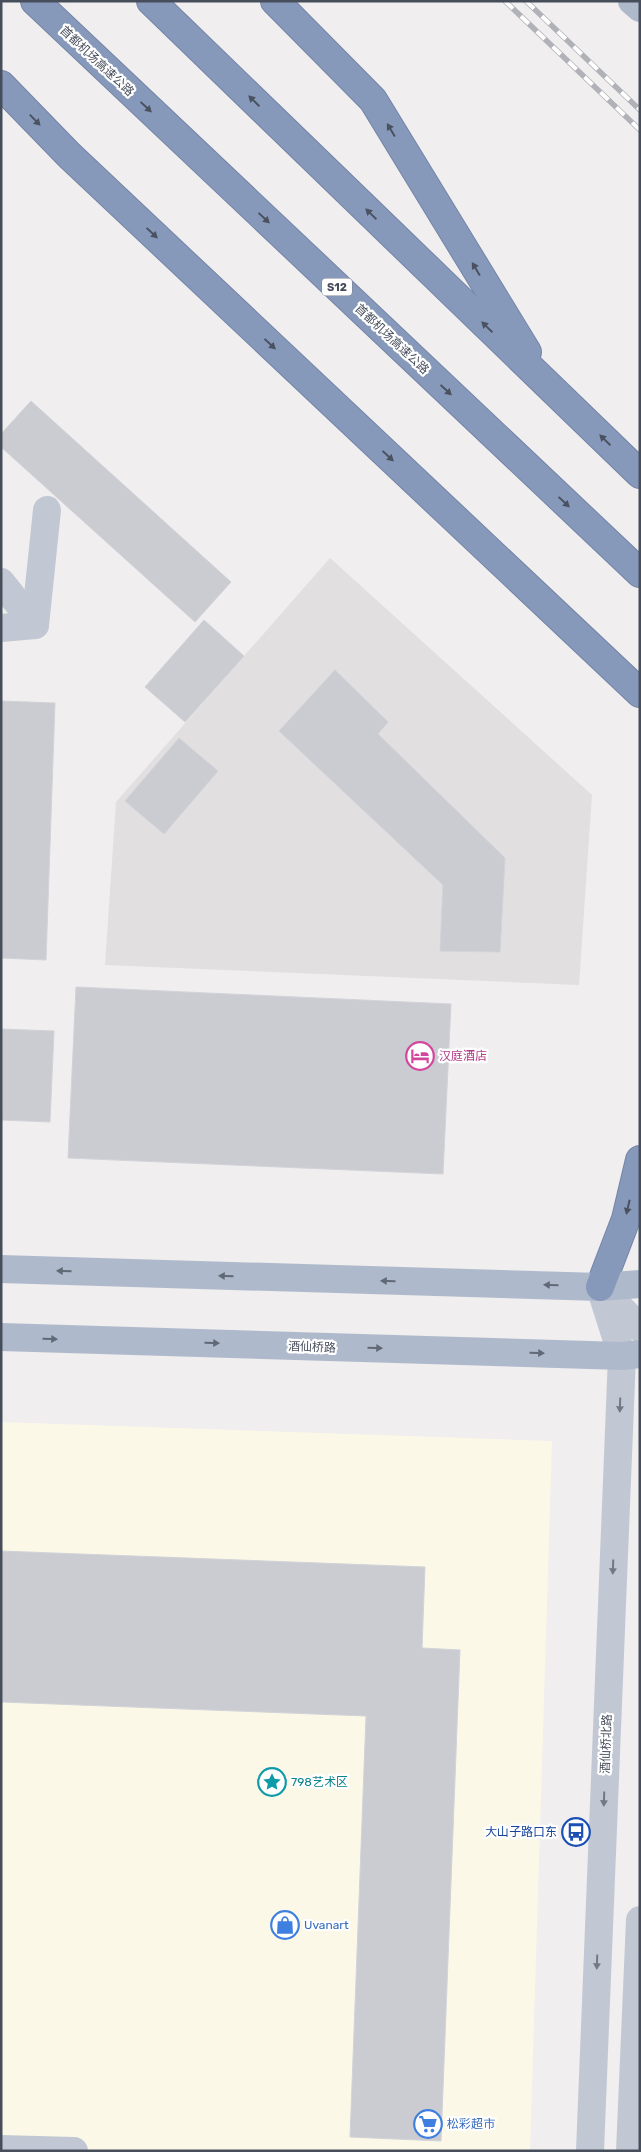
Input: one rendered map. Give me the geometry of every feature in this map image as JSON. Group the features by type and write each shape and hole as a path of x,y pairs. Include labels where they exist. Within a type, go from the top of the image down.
{"highway":[{"name":"首都机场高速公路","path":"34,1 640,573"},
{"path":"151,1 640,474"},
{"path":"275,1 373,100 547,385"},
{"path":"1,84 69,155 640,693"},
{"path":"600,1287 626,1219 640,1160"}],"main road":[{"path":"632,1 640,8"},
{"path":"1,1270 600,1287 640,1284"},
{"name":"酒仙桥路","path":"1,1338 631,1355"}],"street":[{"path":"35,625 47,510"},
{"path":"1,582 35,625"},
{"path":"1,628 35,625"},
{"path":"600,1287 640,1328"},
{"name":"酒仙桥北路","path":"590,2151 631,1355 600,1287"},
{"path":"630,2151 640,1920"},
{"path":"1,2150 74,2151"}],"shaded area":[{"path":"330,558 592,795 579,985 105,965 116,802"},
{"name":"798艺术区","path":"1,1422 552,1441 530,2151 1,2151"}],"building":[{"path":"31,401 231,582 195,622 1,447 1,434"},
{"path":"204,620 244,656 185,722 145,687"},
{"path":"335,670 388,722 378,734 505,858 500,952 440,951 443,885 279,731"},
{"path":"1,701 55,703 46,960 1,958"},
{"path":"179,738 218,771 164,834 125,801"},
{"path":"76,987 451,1004 443,1174 68,1158"},
{"path":"1,1029 54,1031 50,1122 1,1120"},
{"path":"1,1551 425,1567 422,1648 460,1650 441,2141 350,2137 366,1716 1,1702"}],"railway":[{"path":"505,1 640,130"},
{"path":"526,1 640,110"}],"place":[{"name":"汉庭酒店","path":"420,1056"},
{"name":"798艺术区","path":"272,1782"},
{"name":"大山子路口东","path":"576,1832"},
{"name":"Uvanart","path":"285,1925"},
{"name":"松彩超市","path":"428,2124"}]}
